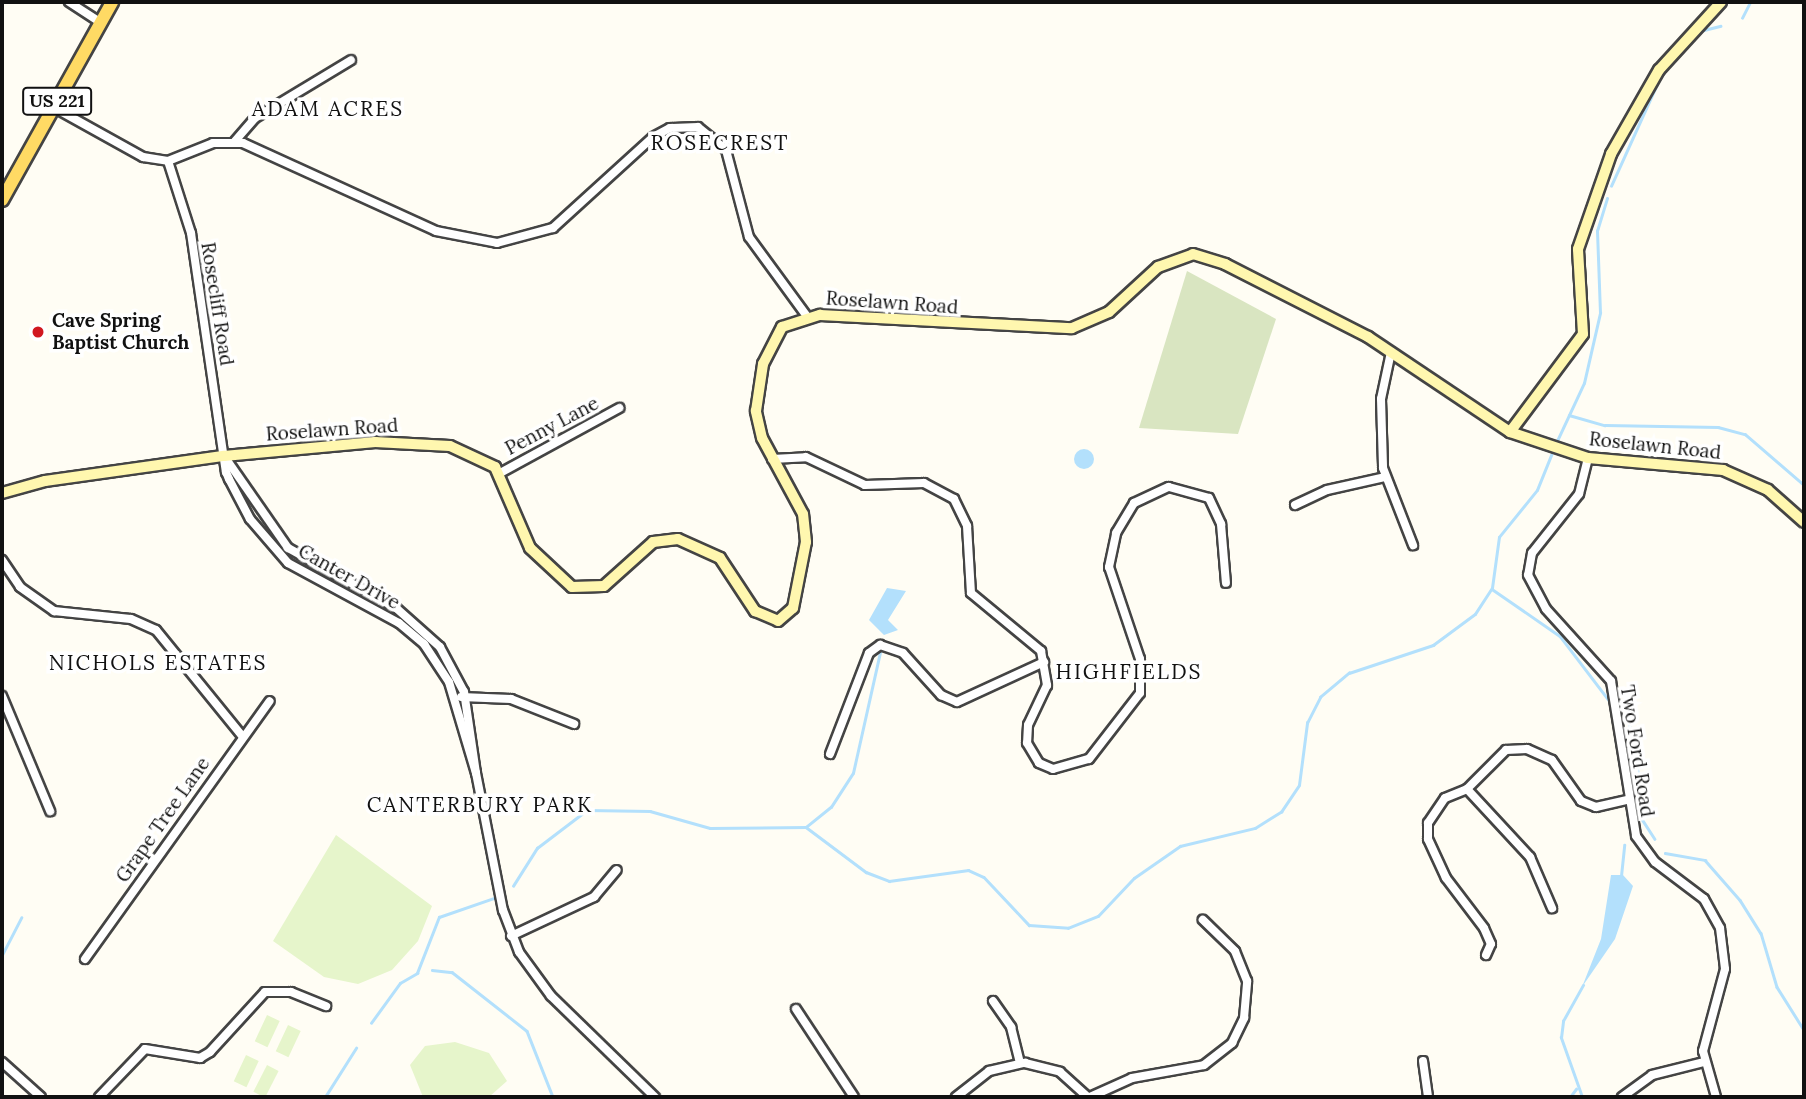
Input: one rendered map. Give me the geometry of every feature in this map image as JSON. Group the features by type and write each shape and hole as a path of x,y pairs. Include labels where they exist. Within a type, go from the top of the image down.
{"main road":[{"name":"US 221","path":"2,200 112,2"}],"street":[{"path":"69,2 100,22"},
{"path":"1510,432 1583,334 1578,249 1611,153 1658,70 1721,2"},
{"path":"54,107 143,157 168,161 234,141 255,118 351,60"},
{"path":"234,141 436,231 510,243 553,228 663,131 698,127 726,150 749,237 806,315"},
{"name":"Rosecliff Road","path":"168,161 189,223 225,456"},
{"name":"Roselawn Road","path":"2,493 71,476 225,456 401,442 466,450 500,473 530,548 572,587 604,586 653,542 678,538 720,558 755,611 772,621 793,607 806,542 803,514 772,459 758,425 758,380 776,334 806,315 1072,328 1109,312 1158,267 1201,255 1391,352 1510,432 1588,458 1723,470 1768,490 1804,522"},
{"path":"1391,352 1380,424 1385,477 1413,545"},
{"name":"Penny Lane","path":"500,473 619,408"},
{"name":"Canter Drive","path":"225,456 288,548 411,618 440,647 465,697 476,773 511,936 551,996 655,1097"},
{"name":"Canter Drive","path":"225,456 229,480 272,549 305,576 411,631 435,658 454,698 476,773"},
{"path":"772,459 806,457 877,488 912,482 945,491 967,526 971,593 986,612 1036,645 1044,662 1047,685 1028,725 1027,743 1046,767 1073,767 1105,743 1140,694 1140,659 1111,577 1109,554 1134,503 1151,492 1183,488 1209,498 1221,524 1226,583"},
{"name":"Two Ford Road","path":"1588,458 1579,494 1532,553 1528,575 1546,609 1611,681 1626,800 1646,852 1704,899 1720,928 1725,969 1704,1035 1704,1062 1716,1097"},
{"path":"1295,505 1327,490 1385,477"},
{"path":"2,560 20,587 54,611 131,619 156,630 242,736"},
{"path":"830,754 869,653 880,645 903,653 934,690 957,702 1044,662"},
{"path":"2,696 50,811"},
{"path":"454,698 511,699 574,724"},
{"name":"Grape Tree Lane","path":"85,959 242,736 270,701"},
{"path":"1486,955 1491,944 1484,928 1460,900 1427,839 1434,811 1467,789 1506,750 1527,748 1552,760 1581,801 1596,807 1626,800"},
{"path":"1467,789 1530,857 1552,908"},
{"path":"511,936 594,897 617,870"},
{"path":"957,1097 989,1071 1020,1063 1060,1072 1089,1097 1132,1078 1204,1065 1232,1043 1244,1018 1247,981 1234,951 1203,920"},
{"path":"99,1097 145,1049 200,1058 210,1052 265,992 291,992 326,1006"},
{"path":"993,1001 1011,1027 1020,1063"},
{"path":"796,1009 854,1097"},
{"path":"1423,1060 1428,1097"},
{"path":"2,1062 41,1097"},
{"path":"1622,1097 1659,1072 1704,1062"}],"green space":[{"path":"1187,271 1276,319 1238,434 1139,428"},
{"path":"336,835 432,906 418,941 392,970 358,984 324,977 273,941"},
{"path":"267,1015 280,1021 267,1047 255,1041"},
{"path":"288,1025 301,1031 288,1057 276,1051"},
{"path":"455,1042 489,1053 507,1081 489,1097 423,1097 410,1065 425,1046"},
{"path":"246,1055 259,1061 246,1087 234,1081"},
{"path":"267,1065 279,1071 265,1097 253,1092"}],"water":[{"path":"1084,449 1091,452 1094,459 1091,466 1084,469 1077,466 1074,459 1077,452"},
{"path":"887,588 906,591 888,620 898,630 884,635 869,620"},
{"path":"1611,875 1623,875 1633,886 1615,939 1582,987 1601,939"}],"waterway":[{"path":"1742,18 1750,2"},
{"path":"1700,31 1720,26"},
{"path":"1611,186 1657,84"},
{"path":"1556,443 1584,383 1600,313 1597,231 1607,199"},
{"path":"1569,415 1605,425 1718,427 1745,434 1804,485"},
{"path":"513,886 537,848 587,810 650,811 710,828 806,827 866,872 889,881 968,870 984,877 1029,925 1068,928 1098,916 1134,878 1180,846 1255,828 1281,812 1299,785 1307,723 1320,697 1349,673 1433,645 1475,614 1492,588 1499,537 1537,490 1551,455"},
{"path":"1492,589 1560,636 1611,703"},
{"path":"806,827 831,807 853,773 880,652"},
{"path":"1629,722 1641,788 1637,819"},
{"path":"1640,816 1655,839"},
{"path":"1621,876 1624,845"},
{"path":"1665,853 1705,860 1740,900 1761,933 1777,987 1804,1030"},
{"path":"371,1023 400,983 417,973 439,917 494,898"},
{"path":"2,955 21,918"},
{"path":"432,970 452,972 527,1031 553,1097"},
{"path":"1582,1097 1561,1038 1563,1021 1583,985"},
{"path":"325,1097 356,1048"},
{"path":"1570,1097 1576,1089"}],"place":[{"name":"Cave Spring Baptist Church","path":"38,332"}],"district":[{"name":"ADAM ACRES","path":"328,109"},
{"name":"ROSECREST","path":"720,143"},
{"name":"NICHOLS ESTATES","path":"158,663"},
{"name":"HIGHFIELDS","path":"1129,672"},
{"name":"CANTERBURY PARK","path":"480,805"}]}
